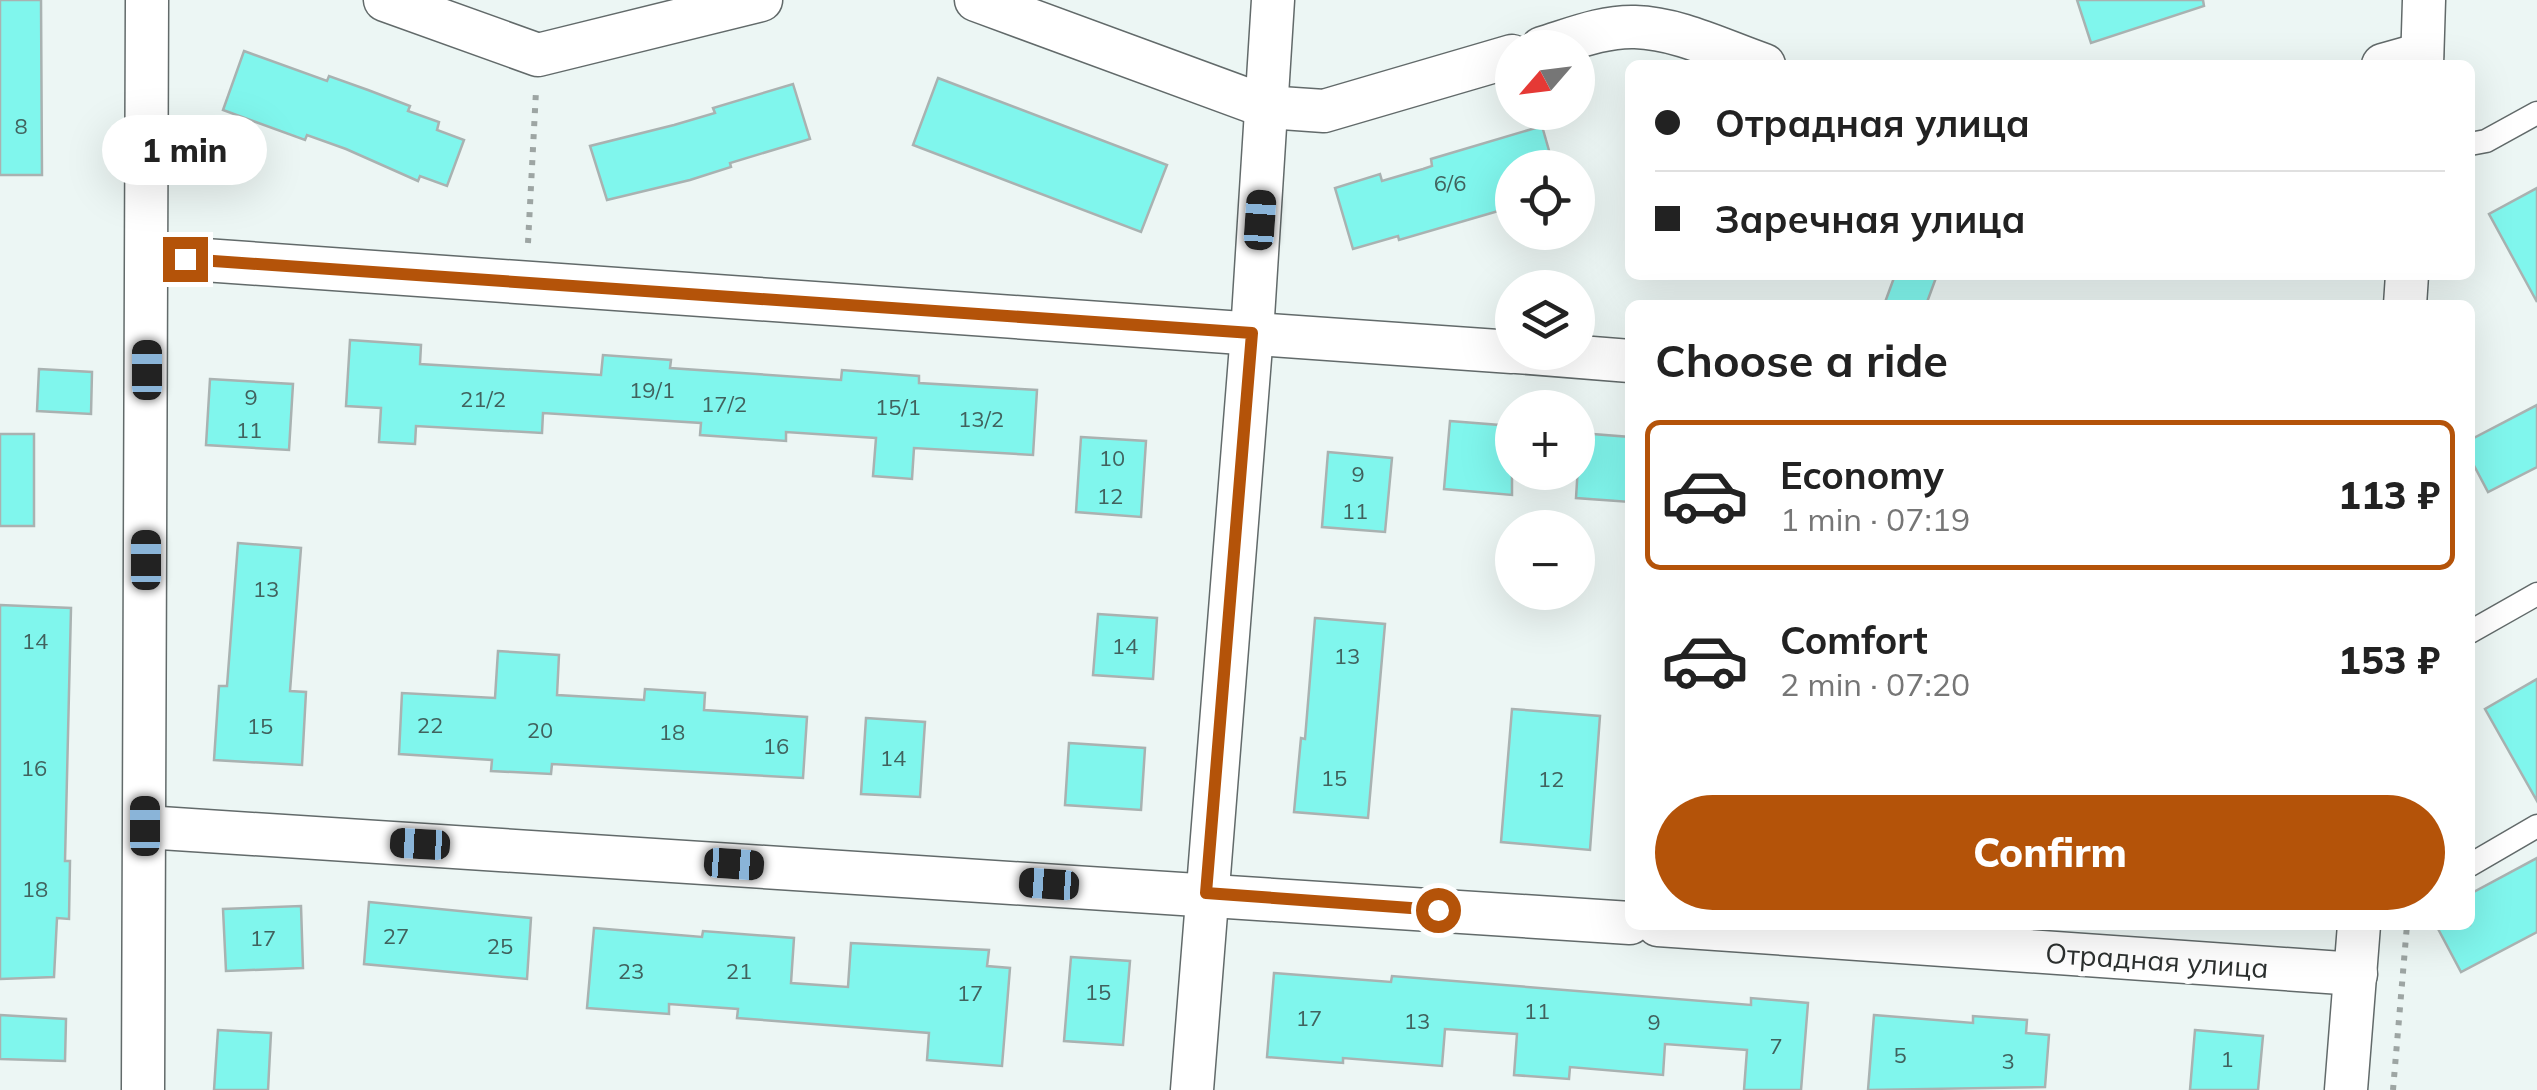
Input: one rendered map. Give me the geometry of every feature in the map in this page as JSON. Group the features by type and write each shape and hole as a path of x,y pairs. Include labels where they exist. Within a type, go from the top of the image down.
{"street":[{"path":"143,1090 147,0"},
{"path":"384,0 538,55 761,0"},
{"path":"976,0 1267,107 1324,111 1495,61"},
{"path":"1192,1090 1252,333 1272,0"},
{"path":"2409,60 2424,0"},
{"path":"1595,32 1637,27 1679,36 1749,60"},
{"path":"147,256 1495,351"},
{"path":"1595,358 1625,361"},
{"path":"145,826 1625,923"},
{"name":"Отрадная улица","path":"1729,930 2356,974"},
{"path":"2346,1090 2360,930"}],"lane":[{"path":"2475,143 2537,113"},
{"path":"2475,629 2537,594"},
{"path":"2475,862 2537,826"}],"path":[{"path":"526,284 538,55"},
{"path":"2393,1090 2406,930"}],"building":[{"path":"0,0 41,0 42,175 0,175"},
{"path":"2077,0 2203,0 2204,6 2091,43"},
{"path":"244,51 327,81 329,76 368,90 439,122 437,130 464,140 447,186 420,176 418,181 346,149 307,135 305,140 223,110"},
{"path":"938,78 1167,165 1141,232 913,145"},
{"path":"793,84 810,139 730,163 731,167 690,180 607,200 590,146 715,113 713,108"},
{"path":"1529,130 1543,130 1549,150 1495,150 1495,212 1353,249 1335,188 1380,174 1382,181 1423,169 1432,166 1431,159"},
{"path":"2537,188 2537,302 2489,214"},
{"path":"1893,280 1935,280 1928,300 1886,300"},
{"path":"350,340 421,345 420,364 601,375 603,355 671,360 670,368 841,380 842,370 919,376 919,383 1037,390 1033,455 914,448 912,479 873,476 876,438 786,432 786,441 700,435 701,423 543,413 542,433 416,426 415,444 379,442 381,408 346,406"},
{"path":"39,369 92,372 91,414 37,411"},
{"path":"210,379 293,384 289,450 206,445"},
{"path":"2537,405 2537,467 2488,492 2475,467 2475,437"},
{"path":"1450,421 1495,425 1495,490 1512,490 1512,495 1444,489"},
{"path":"0,434 34,434 34,526 0,526"},
{"path":"1595,434 1625,437 1625,502 1576,498 1576,490 1595,490"},
{"path":"1081,437 1146,441 1141,517 1076,512"},
{"path":"1328,452 1392,458 1385,532 1322,527"},
{"path":"238,543 301,548 290,691 306,692 302,765 214,760 219,686 227,686"},
{"path":"0,605 71,608 65,861 70,861 69,919 57,918 54,977 0,979"},
{"path":"1098,614 1157,618 1153,679 1093,675"},
{"path":"1315,618 1385,624 1368,818 1294,812 1301,738 1305,739"},
{"path":"498,651 559,655 557,695 644,700 645,689 705,693 704,710 807,717 803,778 552,764 551,774 491,771 492,760 399,754 402,693 495,698"},
{"path":"2537,679 2537,801 2485,709"},
{"path":"1512,709 1600,716 1590,850 1501,842"},
{"path":"866,718 925,722 920,797 861,794"},
{"path":"1069,743 1145,748 1141,810 1065,805"},
{"path":"2537,858 2537,932 2461,972 2439,930 2475,930 2475,891"},
{"path":"369,902 531,918 527,979 364,964"},
{"path":"301,906 303,968 226,971 223,909"},
{"path":"594,928 702,937 703,931 794,938 791,983 848,987 851,943 989,950 987,966 1010,968 1002,1066 927,1060 929,1033 737,1018 738,1009 669,1004 669,1014 587,1008"},
{"path":"1071,957 1130,961 1123,1045 1064,1041"},
{"path":"1274,973 1391,982 1392,976 1751,1005 1751,998 1808,1003 1801,1090 1744,1090 1747,1050 1665,1044 1663,1075 1570,1067 1569,1079 1514,1075 1517,1034 1445,1029 1442,1066 1267,1057"},
{"path":"0,1015 66,1019 65,1061 0,1059"},
{"path":"1874,1015 1973,1023 1973,1016 2027,1020 2026,1033 2049,1035 2045,1087 1868,1090"},
{"path":"218,1030 271,1033 268,1090 214,1090"},
{"path":"2195,1030 2263,1036 2258,1090 2190,1090"}],"route":[{"path":"185,259 1252,333 1206,893 1438,910"}]}
